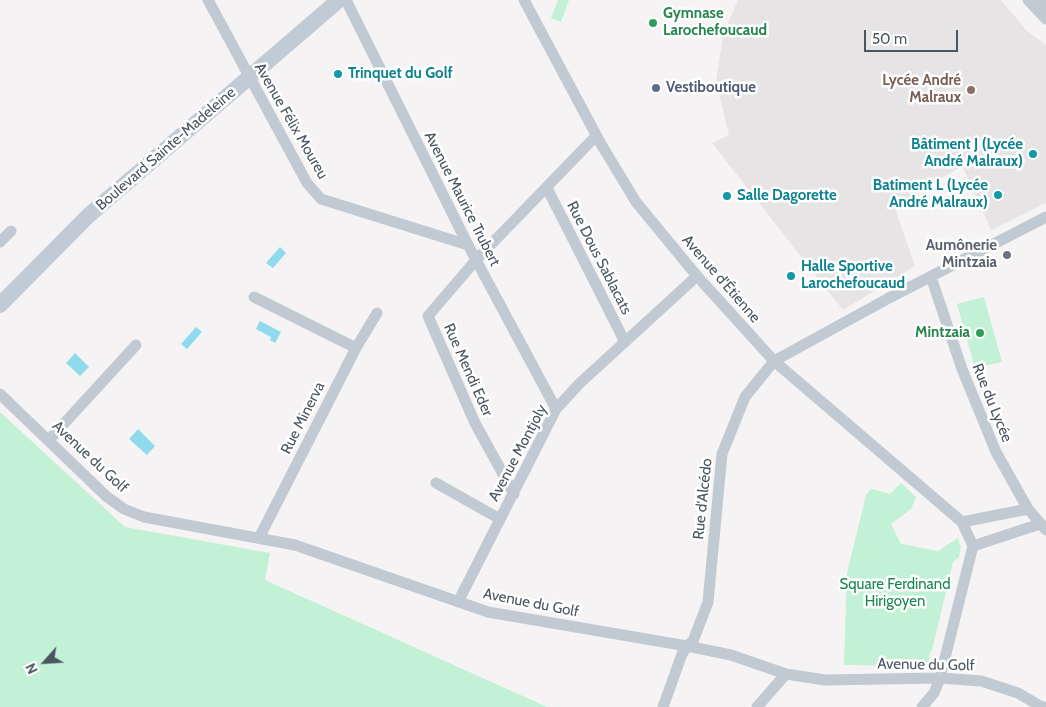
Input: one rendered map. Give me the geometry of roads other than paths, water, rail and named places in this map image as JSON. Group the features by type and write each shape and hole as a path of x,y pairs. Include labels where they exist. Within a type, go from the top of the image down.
{"street":[{"name":"Avenue Félix Moureu","path":"208,0 307,183 321,199 468,245"},
{"name":"Boulevard Sainte-Madeleine","path":"0,305 88,216 339,0"},
{"name":"Avenue Maurice Trubert","path":"346,0 468,245 556,409"},
{"name":"Avenue d'Étienne","path":"524,0 613,167 636,202 697,276 774,361 962,522 972,546"},
{"path":"1028,0 1046,20"},
{"path":"1042,0 1046,5"},
{"name":"Rue Mendi Eder","path":"514,494 475,423 428,316 476,260 596,136"},
{"name":"Rue Dous Sablacats","path":"547,188 625,342"},
{"name":"Rue d'Alcédo","path":"663,707 682,654 693,641 708,602 722,454 745,397 774,361 1046,217"},
{"path":"0,242 11,231"},
{"name":"Avenue Montjoly","path":"458,602 556,409 580,383 697,276"},
{"name":"Rue du Lycée","path":"932,277 962,369 996,452 1028,509 1043,527"},
{"path":"254,297 356,348"},
{"name":"Rue Minerva","path":"259,538 356,348 377,313"},
{"path":"49,440 136,345"},
{"name":"Avenue du Golf","path":"0,394 106,496 124,509 144,517 294,545 488,612 687,646 731,655 786,674 825,680 940,678 981,681 1018,693 1044,707"},
{"path":"436,483 500,518"},
{"path":"962,522 1028,509"},
{"path":"922,707 934,693 940,678 972,546 1043,527"},
{"path":"757,707 786,674"}],"water":[{"path":"280,247 286,253 273,268 266,263"},
{"path":"260,321 281,332 275,343 270,340 271,337 256,329"},
{"path":"196,327 202,332 187,349 181,344"},
{"path":"75,353 89,367 80,376 66,363"},
{"path":"138,429 155,446 147,455 129,439"}],"place":[{"name":"Gymnase Larochefoucaud","path":"653,23"},
{"name":"Trinquet du Golf","path":"338,74"},
{"name":"Vestiboutique","path":"656,88"},
{"name":"Lycée André Malraux","path":"971,90"},
{"name":"Bâtiment J (Lycée André Malraux)","path":"1033,154"},
{"name":"Batiment L (Lycée André Malraux)","path":"998,195"},
{"name":"Salle Dagorette","path":"727,196"},
{"name":"Aumônerie Mintzaia","path":"1007,255"},
{"name":"Halle Sportive Larochefoucaud","path":"791,276"},
{"name":"Mintzaia","path":"980,333"}],"park label":[{"name":"Square Ferdinand Hirigoyen","path":"895,594"}]}
